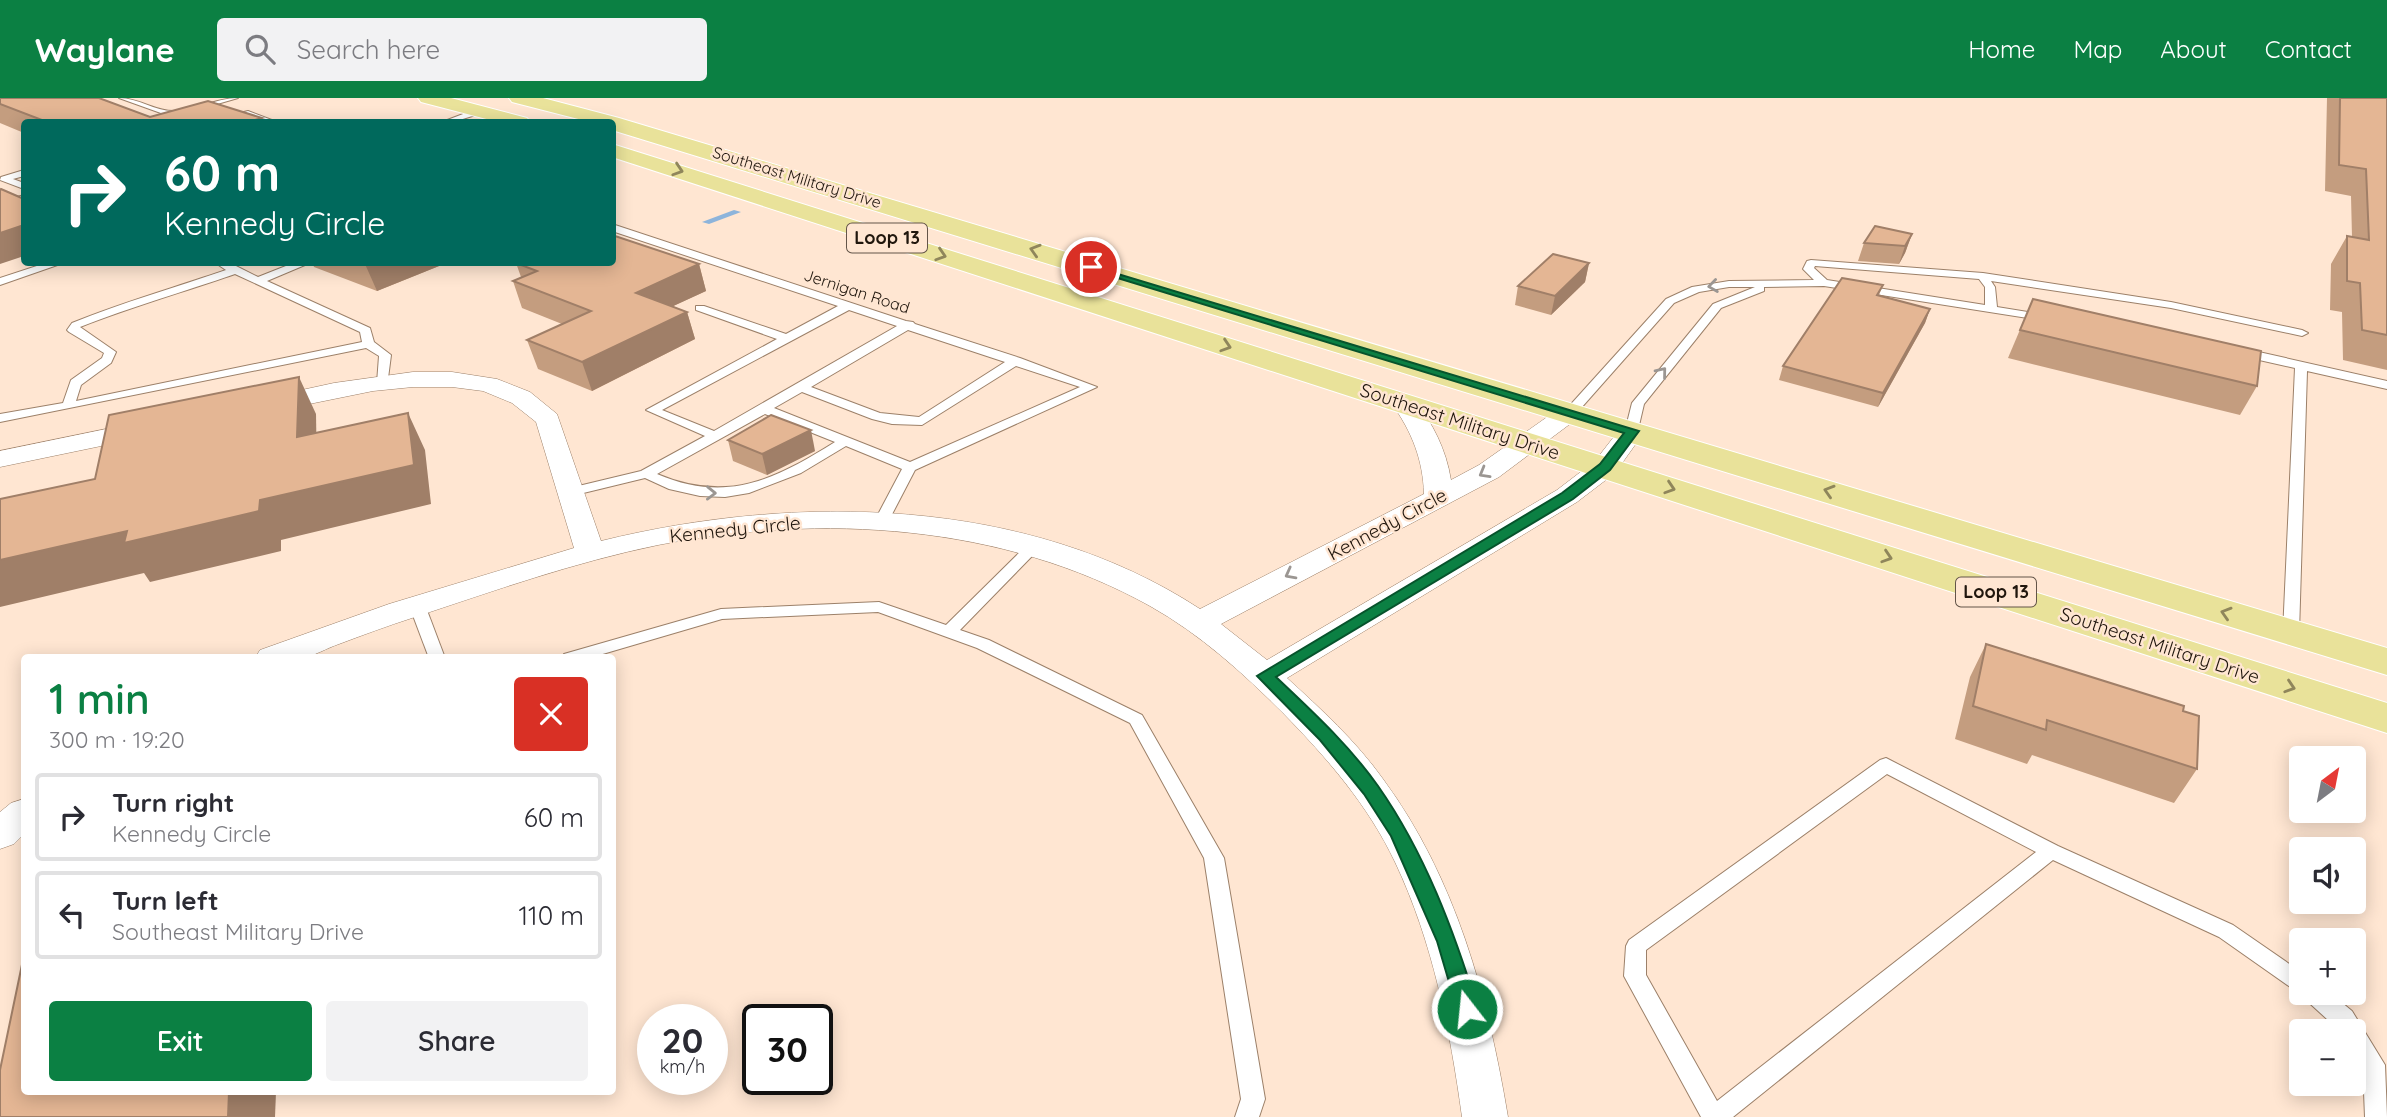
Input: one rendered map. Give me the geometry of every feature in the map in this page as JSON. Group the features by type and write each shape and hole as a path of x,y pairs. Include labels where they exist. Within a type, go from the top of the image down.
{"main road":[{"path":"428,98 509,119"},
{"path":"479,111 519,98"},
{"name":"Southeast Military Drive","path":"519,98 597,119"},
{"name":"Southeast Military Drive","path":"616,124 2387,662"},
{"name":"Southeast Military Drive","path":"616,151 2387,718"}],"street":[{"path":"246,409 383,383 457,380 515,393 535,405 548,419 590,552"},
{"path":"1405,404 1425,435 1434,458 1438,474 1438,497"},
{"name":"Kennedy Circle","path":"1198,623 1489,471 1569,413"},
{"path":"0,459 164,426"},
{"path":"1265,676 1567,496 1605,467 1632,431"},
{"name":"Kennedy Circle","path":"282,654 325,636 417,605 590,552 685,532 794,522 881,522 960,530 1032,548 1109,575 1160,598 1198,623 1265,676 1326,735 1370,789 1399,833 1447,941 1467,1009 1485,1117"},
{"path":"0,834 21,816"}],"lane":[{"path":"123,98 166,113 234,98"},
{"path":"200,98 215,103"},
{"path":"455,119 479,111"},
{"path":"222,119 248,114 264,119"},
{"path":"2,178 21,174"},
{"path":"2,178 21,185"},
{"path":"0,205 21,199"},
{"name":"Jernigan Road","path":"616,229 909,324 1091,387 910,467"},
{"path":"1824,283 1808,269 1811,263 1983,276 2171,305 2302,333"},
{"path":"0,282 49,266"},
{"path":"226,266 366,330 368,344"},
{"path":"258,281 297,266"},
{"path":"68,405 75,383 107,360 110,352 73,330 76,325 120,307 148,301 234,270"},
{"path":"1983,276 1990,287 1991,309"},
{"path":"1569,413 1670,301 1696,289 1729,284 1824,283 2057,319"},
{"path":"1632,431 1637,403 1717,306 1769,285"},
{"path":"715,436 652,411 849,305"},
{"path":"700,308 786,338"},
{"path":"571,492 646,474 909,324"},
{"path":"0,418 368,344 385,355 383,383"},
{"path":"2227,349 2387,385"},
{"path":"801,387 893,420 922,421 1016,361"},
{"path":"2291,632 2301,366"},
{"path":"764,409 910,467 881,522"},
{"path":"646,474 691,492 713,494 753,490 803,468 844,442"},
{"path":"949,632 1032,548"},
{"path":"417,605 435,654"},
{"path":"584,654 720,614 879,607 983,644 1136,719 1214,858 1253,1099 1247,1117"},
{"path":"2051,851 1714,1117 1635,976 1636,946 1886,765 2051,851 2226,931 2289,975"},
{"path":"2328,1005 2345,1019"},
{"path":"2366,1052 2374,1065 2377,1117"}],"building":[{"path":"0,98 99,98 150,117 208,101 262,118 39,119 0,104"},
{"path":"2340,98 2387,98 2387,335 2362,330 2360,283 2347,281 2347,236 2369,240 2366,169 2339,165"},
{"path":"0,190 21,198 21,226 0,233"},
{"path":"1875,226 1912,234 1905,246 1864,243"},
{"path":"616,236 699,264 636,293 687,312 582,362 527,340 591,311 513,281 537,271 524,266 616,266"},
{"path":"1553,254 1589,263 1555,296 1518,286"},
{"path":"1842,278 1883,285 1877,295 1930,309 1883,393 1783,366"},
{"path":"2033,299 2261,351 2257,386 2020,330"},
{"path":"299,377 297,437 408,413 414,465 260,500 259,511 124,543 127,531 0,560 0,499 95,479 109,415"},
{"path":"771,415 811,430 762,454 728,440"},
{"path":"1986,644 2184,706 2183,711 2199,716 2197,769 2047,720 2046,730 1973,706"},
{"path":"21,969 21,1095 229,1095 228,1117 0,1117 0,1070"}],"waterway":[{"path":"706,222 737,212"}],"route":[{"path":"1091,267 1632,431 1605,467 1567,496 1265,676 1326,735 1370,789 1399,833 1447,941 1467,1009"}]}
